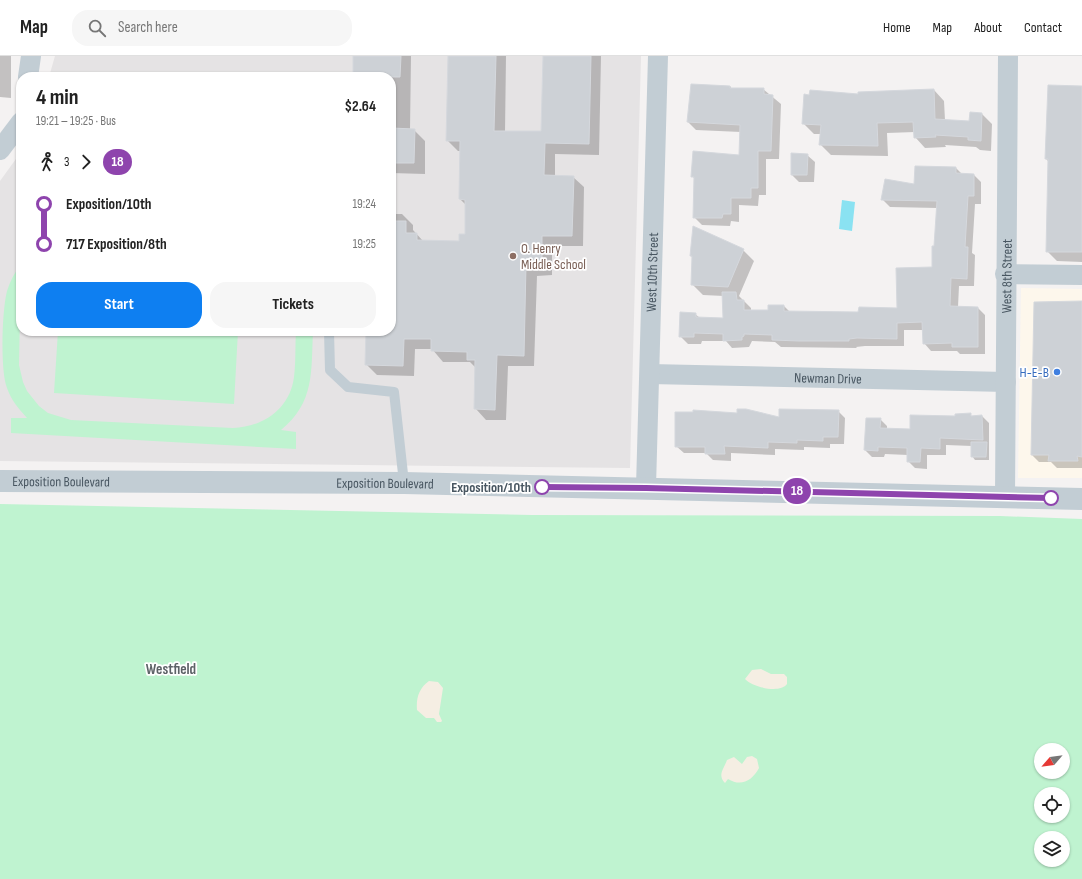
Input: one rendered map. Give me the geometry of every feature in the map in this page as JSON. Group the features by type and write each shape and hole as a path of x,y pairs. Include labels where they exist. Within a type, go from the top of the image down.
{"street":[{"path":"29,72 31,56"},
{"name":"West 10th Street","path":"646,488 658,56"},
{"name":"West 8th Street","path":"1005,496 1005,274 1008,56"},
{"path":"0,150 16,129"},
{"path":"1005,274 1082,275"},
{"name":"Newman Drive","path":"650,374 1006,382"},
{"name":"Exposition Boulevard","path":"0,481 404,483 1082,499"}],"lane":[{"path":"329,336 330,370 348,387 394,392 404,483"}],"shaded area":[{"name":"O. Henry Middle School","path":"55,56 641,56 630,468 0,461 0,181 16,159 16,336 396,336 396,72 50,72"},
{"name":"H-E-B","path":"1021,288 1082,289 1082,478 1018,478"}],"green space":[{"path":"16,272 16,336 20,336 19,365 23,382 27,391 39,406 48,413 71,420 233,428 255,424 273,414 281,407 287,398 295,371 296,336 313,336 311,373 306,397 292,419 281,430 296,432 296,449 11,433 11,418 27,418 16,404 7,388 3,368 3,326 5,300"},
{"path":"58,336 238,336 234,404 54,393"},
{"path":"0,504 532,515 1000,516 1082,519 1082,879 0,879"}],"sand":[{"path":"761,669 771,674 784,674 787,677 787,684 778,689 772,689 754,685 745,679 752,670"},
{"path":"429,681 438,682 443,688 439,714 442,721 441,722 437,722 434,718 426,718 417,710 419,694"},
{"path":"752,756 757,759 759,768 750,779 737,782 728,779 725,783 721,775 727,760 734,757 742,764 747,757"}],"water":[{"path":"842,200 855,202 852,231 839,229"}],"building":[{"path":"353,56 401,56 400,77 396,77 396,72 353,72"},
{"path":"448,56 496,56 494,131 541,131 543,56 591,56 589,144 545,143 544,175 574,176 572,236 542,236 542,265 526,265 524,356 497,355 495,410 474,409 475,360 467,360 467,352 431,351 431,339 404,339 403,366 365,365 366,336 396,336 396,221 406,221 406,233 417,233 417,240 459,241 459,234 465,234 465,200 459,199 460,141 446,141"},
{"path":"691,84 730,86 730,88 764,88 764,94 773,95 771,151 758,151 758,188 751,188 751,198 731,198 731,214 723,214 722,218 693,218 694,177 691,177 693,151 739,155 740,125 687,122"},
{"path":"1048,85 1082,86 1082,252 1046,252 1048,159 1045,159"},
{"path":"934,89 935,119 969,121 970,112 982,113 981,141 968,140 968,137 935,135 936,137 914,138 913,122 877,123 878,146 819,145 821,125 802,124 804,94 809,95 810,90 858,94 858,92"},
{"path":"396,128 415,129 414,163 396,163"},
{"path":"791,153 808,154 807,175 791,175"},
{"path":"915,166 956,167 956,173 974,174 974,196 968,196 965,247 968,247 967,279 951,278 950,306 978,307 978,347 952,347 952,343 923,344 922,322 897,323 897,339 857,338 849,339 849,341 799,341 772,340 772,335 744,334 742,340 723,341 723,334 694,333 694,337 679,337 680,312 696,313 696,317 723,318 722,292 736,292 737,300 744,300 744,310 768,310 768,305 784,305 784,311 858,312 859,307 897,308 896,268 932,267 932,246 934,246 937,201 881,200 885,179 914,184"},
{"path":"693,226 744,249 728,287 691,285 692,256 690,256"},
{"name":"H-E-B","path":"1082,301 1082,457 1077,456 1078,461 1048,461 1049,455 1031,455 1034,302"},
{"path":"737,409 746,409 779,417 779,409 839,410 838,437 823,437 823,441 797,440 797,443 768,442 768,448 724,446 725,454 705,454 705,447 675,447 675,412 693,412 693,410 737,413"},
{"path":"971,413 971,416 982,415 983,440 940,438 940,449 921,448 920,462 907,462 907,448 878,447 878,451 864,450 866,418 881,418 880,428 910,429 910,415 955,416 955,414"},
{"path":"971,442 987,442 986,457 971,457"}],"bus line":[{"name":"18","path":"542,487 646,488 1051,498"}],"place":[{"name":"O. Henry Middle School","path":"513,256"},
{"name":"H-E-B","path":"1057,372"},
{"name":"Exposition/10th","path":"542,487"}],"district":[{"name":"Westfield","path":"171,669"}]}
